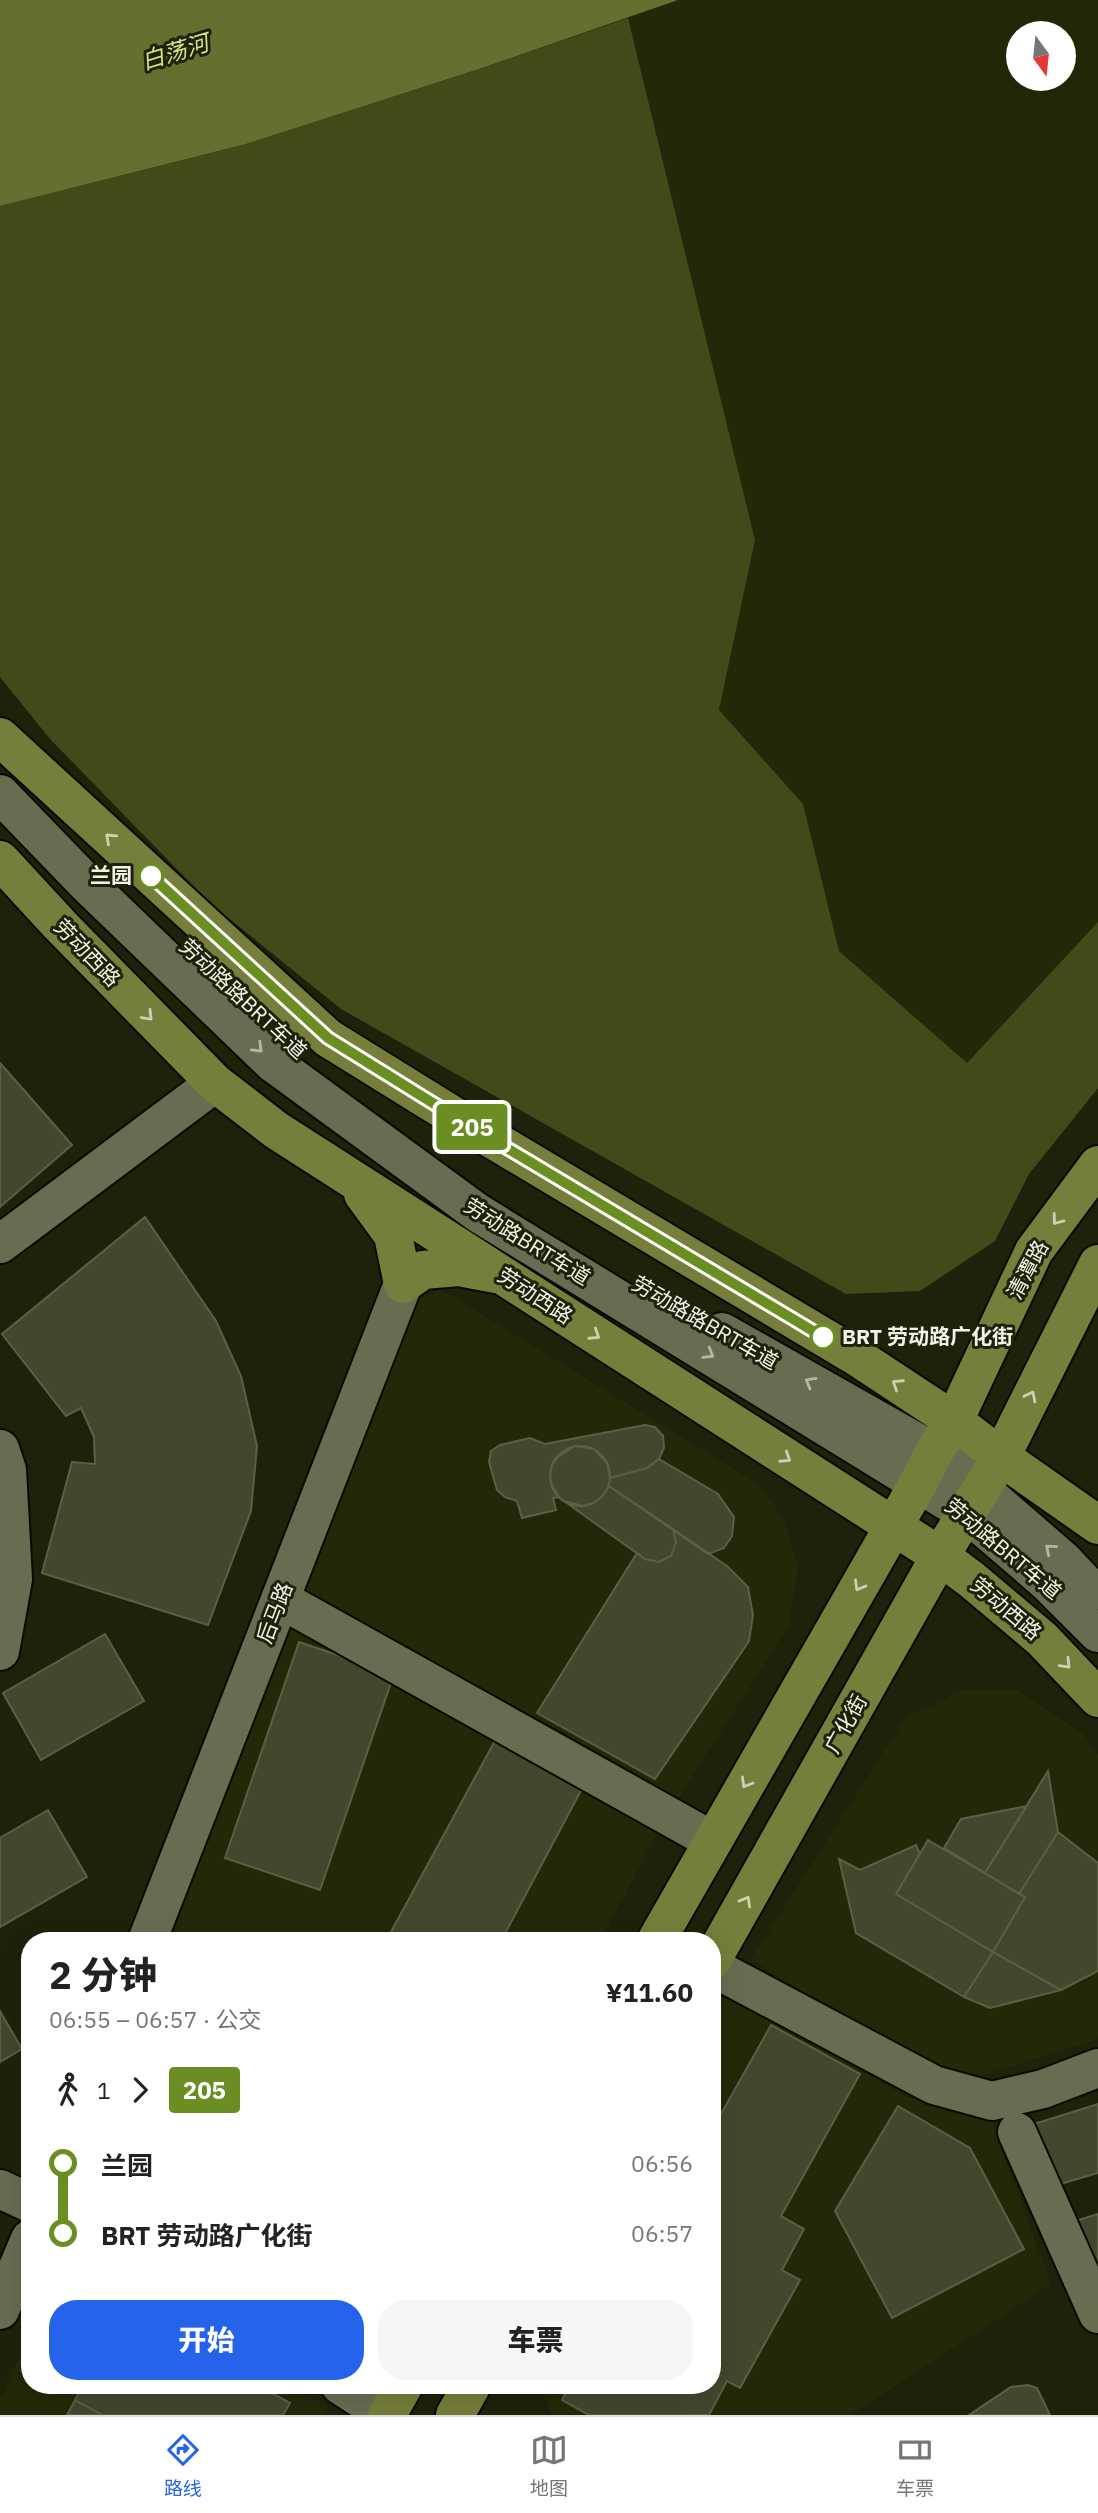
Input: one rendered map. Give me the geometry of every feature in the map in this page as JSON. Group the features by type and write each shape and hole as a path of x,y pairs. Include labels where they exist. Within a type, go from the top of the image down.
{"main road":[{"path":"0,737 328,1038 857,1357 954,1421 1000,1457 1098,1524"},
{"name":"劳动西路","path":"0,860 60,926 215,1083 276,1130 940,1556 1042,1639 1098,1698"},
{"name":"清潭路","path":"892,1527 954,1421 1034,1251 1098,1165"},
{"path":"352,1179 393,1235 403,1284 423,1270 459,1267 503,1275"},
{"path":"974,1501 1000,1457 1098,1265"},
{"name":"广化街","path":"721,1944 940,1556 974,1501"},
{"path":"661,1932 892,1527"},
{"path":"386,2415 399,2394"},
{"path":"455,2415 467,2394"}],"street":[{"name":"劳动路路BRT车道","path":"0,768 221,981 335,1083 506,1210 926,1467 1063,1560 1098,1598"},
{"name":"劳动路BRT车道","path":"0,794 87,884 273,1063 478,1213 926,1467"},
{"path":"0,1244 215,1083"},
{"path":"352,1179 526,1242"},
{"name":"后马路","path":"150,1932 403,1284"},
{"path":"0,1449 8,1470 13,1579 0,1651"},
{"path":"926,1467 1000,1457"},
{"name":"劳动路BRT车道","path":"974,1501 1047,1582 1098,1633"},
{"path":"280,1599 713,1841"},
{"path":"721,1972 934,2085 992,2101 1043,2088 1098,2068"},
{"path":"1017,2132 1098,2314"},
{"path":"0,2189 21,2199"},
{"path":"0,2310 21,2260"},
{"path":"354,2394 386,2415"}],"shaded area":[{"path":"678,0 1098,0 1098,922 967,1063 839,951 803,804 719,710 755,540 628,18"},
{"name":"兰园","path":"628,18 755,540 719,710 803,804 839,951 967,1063 1098,922 1098,1088 1029,1174 995,1241 920,1291 846,1294 341,1009 211,904 50,739 0,677 0,206 246,144"},
{"path":"442,1290 758,1484 783,1517 798,1566 788,1627 666,1817 605,1932 170,1932 401,1303"},
{"path":"964,1690 1017,1690 1083,1734 1098,1755 1098,2039 974,2078 907,2058 751,1959 906,1717"},
{"path":"727,1992 907,2097 990,2117 1051,2284 851,2415 552,2415 544,2394 721,2394 721,2003"},
{"path":"21,2353 21,2394 307,2394 329,2407 324,2415 0,2415 0,2399"}],"water":[{"name":"白荡河","path":"0,0 678,0 479,69 246,144 0,206"}],"building":[{"path":"0,1063 72,1145 0,1207"},
{"path":"145,1217 216,1321 241,1376 257,1446 251,1511 208,1625 42,1573 72,1462 95,1464 94,1437 81,1408 66,1416 2,1334"},
{"path":"645,1425 655,1427 663,1436 664,1448 659,1459 647,1468 610,1478 607,1463 594,1449 575,1446 558,1457 552,1465 550,1475 559,1497 553,1498 556,1510 522,1518 517,1501 505,1497 497,1490 489,1462 491,1451 500,1445 530,1438 545,1444"},
{"path":"580,1446 597,1451 605,1459 610,1476 605,1493 597,1501 580,1506 563,1501 555,1493 550,1476 555,1459 563,1451"},
{"path":"659,1459 718,1494 734,1517 732,1536 724,1548 708,1554 609,1486 610,1478 647,1468"},
{"path":"609,1486 673,1529 676,1542 671,1556 659,1562 645,1559 564,1501 583,1506 593,1503 601,1498"},
{"path":"673,1529 727,1566 748,1587 753,1615 749,1641 655,1779 537,1713 637,1553 645,1559 659,1562 671,1556 676,1542"},
{"path":"105,1634 144,1701 41,1760 3,1693"},
{"path":"299,1642 394,1674 320,1890 225,1858"},
{"path":"497,1737 584,1785 506,1932 391,1932"},
{"path":"1048,1771 1058,1832 1019,1894 985,1873"},
{"path":"1027,1806 985,1873 944,1848 961,1819"},
{"path":"48,1810 87,1877 0,1927 0,1838"},
{"path":"1058,1832 1098,1863 1098,1971 1061,1990 993,1952 1025,1897 1019,1894"},
{"path":"928,1840 1025,1897 993,1952 896,1894"},
{"path":"916,1845 920,1854 896,1894 993,1952 964,1997 856,1933 839,1859 860,1870"},
{"path":"993,1952 1061,1990 990,2008 964,1997"},
{"path":"0,2011 21,2050 0,2062"},
{"path":"771,2025 860,2074 781,2216 804,2229 782,2270 800,2280 740,2388 727,2381 721,2392 721,2114"},
{"path":"1098,2104 1098,2173 1050,2187 1031,2125"},
{"path":"898,2106 970,2148 1024,2249 892,2318 835,2211"},
{"path":"1098,2214 1098,2282 1072,2222"},
{"path":"1028,2385 1037,2388 1050,2415 969,2415 1011,2387"},
{"path":"78,2394 274,2394 290,2403 283,2415 102,2415 75,2400"},
{"path":"565,2394 720,2394 709,2415 589,2415 562,2400"},
{"path":"75,2400 102,2415 67,2415"}],"bus line":[{"name":"205","path":"151,876 328,1038 823,1337"}],"place":[{"name":"兰园","path":"151,876"},
{"name":"BRT 劳动路广化街","path":"823,1337"}]}
